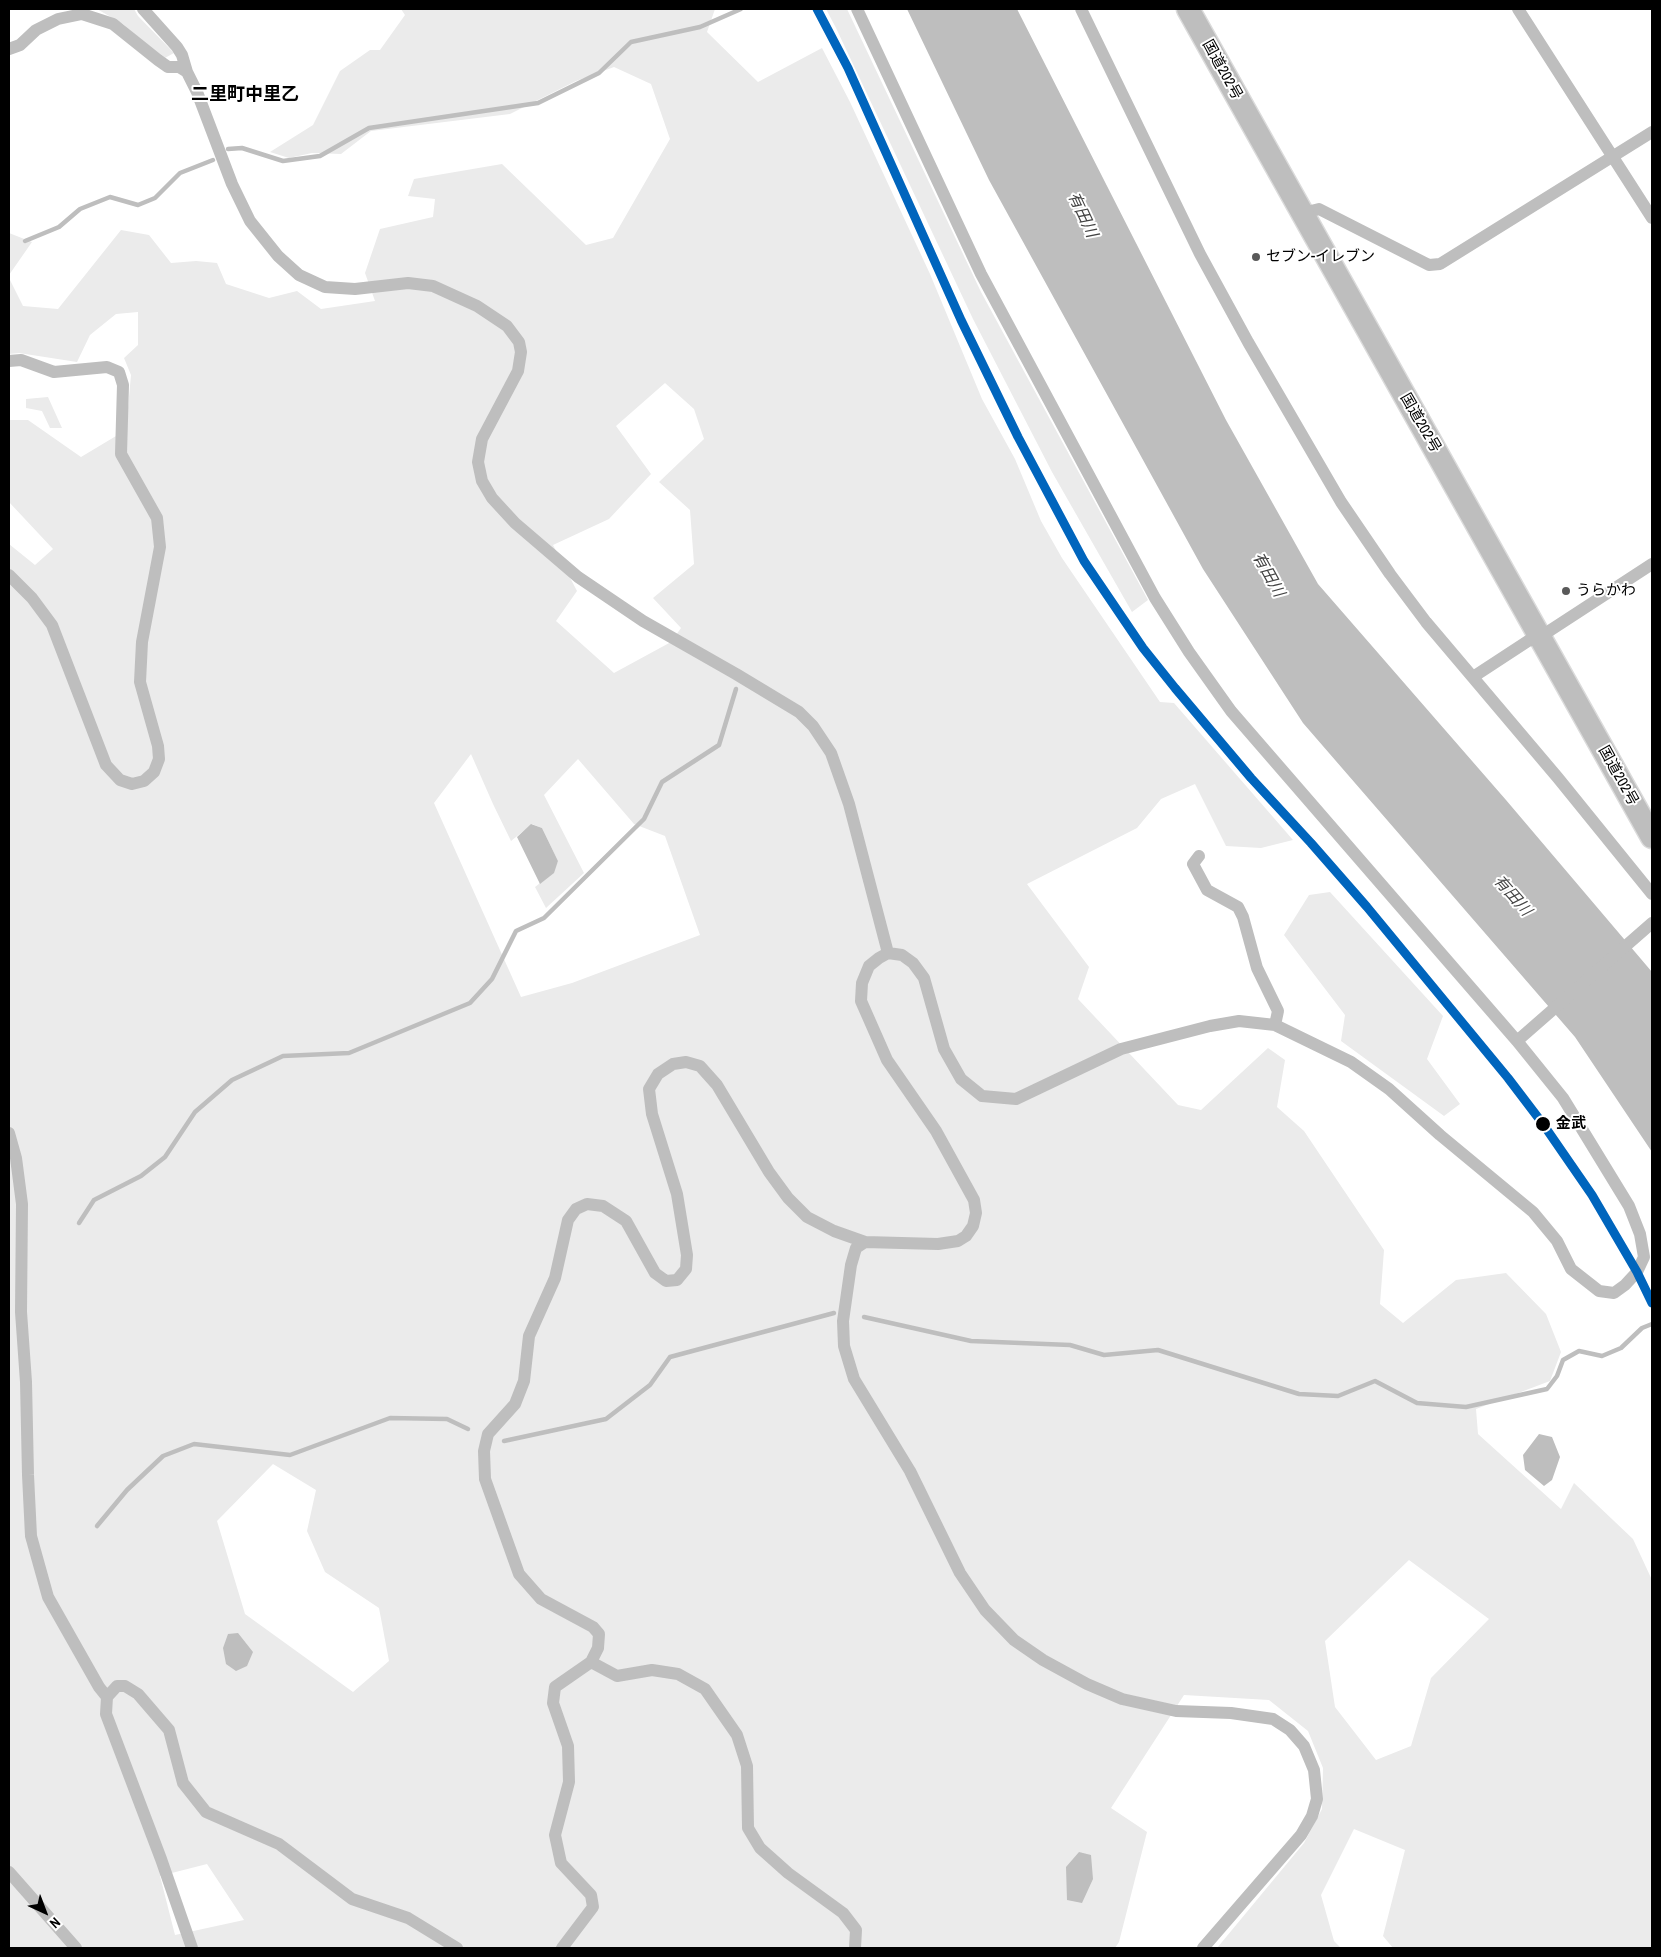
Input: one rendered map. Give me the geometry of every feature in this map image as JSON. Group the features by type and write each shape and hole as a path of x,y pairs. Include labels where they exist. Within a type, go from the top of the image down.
{"highway":[{"name":"国道202号","path":"1188,9 1652,837"}],"street":[{"path":"143,9 177,47 187,72 198,92 232,184 250,221 278,256 299,275 325,287 355,289 408,283 434,286 477,306 507,326 519,342 521,352 518,371 482,439 478,462 482,481 492,498 515,523 578,577 643,621 799,712 813,726 831,753 849,804 888,953"},
{"path":"562,1948 593,1907 591,1895 561,1863 555,1835 569,1782 568,1746 553,1703 555,1687 591,1662 598,1648 599,1634 593,1627 542,1599 519,1574 485,1479 484,1450 488,1434 514,1404 524,1381 529,1336 555,1278 568,1220 576,1209 587,1204 604,1206 626,1221 655,1273 666,1281 677,1280 686,1269 687,1255 677,1194 652,1114 650,1089 658,1074 673,1064 686,1062 700,1066 718,1085 769,1172 788,1198 807,1216 834,1231 865,1242 938,1244 958,1241 966,1236 973,1226 976,1213 974,1200 936,1131 887,1060 861,1001 862,984 869,966 879,958 888,953 902,955 913,963 924,978 944,1049 961,1080 982,1096 1016,1098 1121,1049 1210,1026 1239,1021 1275,1024 1351,1062 1389,1089 1440,1135 1533,1212 1557,1241 1571,1268 1600,1291 1614,1293 1625,1285 1637,1272 1644,1257 1640,1234 1629,1206 1563,1098 1518,1041 1231,711 1189,652 1155,598 981,274 857,9"},
{"path":"1081,9 1200,254 1341,502 1390,574 1426,622 1586,811 1652,894"},
{"path":"1518,9 1652,218"},
{"path":"9,49 20,45 36,30 58,19 82,14 112,24 158,60 168,66 179,67 187,72"},
{"path":"1303,213 1318,210 1429,266 1440,264 1652,132"},
{"path":"9,361 21,360 54,372 107,368 119,372 123,385 121,454 157,518 160,547 142,642 140,682 158,746 159,759 154,772 144,781 132,784 120,780 106,766 52,626 32,598 9,575"},
{"path":"1473,677 1528,641 1540,637 1652,564"},
{"path":"1199,856 1194,864 1207,890 1238,907 1243,917 1257,968 1278,1011 1275,1024"},
{"path":"1518,1041 1650,925"},
{"path":"9,1133 16,1158 22,1204 21,1312 26,1382 31,1536 48,1597 98,1687 107,1697"},
{"path":"865,1242 856,1248 851,1265 843,1321 844,1346 854,1379 910,1471 960,1573 985,1610 1014,1640 1043,1660 1087,1684 1122,1698 1176,1712 1231,1713 1273,1719 1290,1730 1304,1746 1314,1770 1317,1799 1312,1816 1301,1834 1203,1948"},
{"path":"591,1662 618,1676 652,1670 678,1674 705,1689 738,1735 747,1766 748,1828 760,1848 788,1873 843,1913 856,1930 855,1948"},
{"path":"192,1948 161,1859 106,1714 107,1697 117,1686 125,1686 138,1694 169,1730 183,1783 206,1812 279,1844 352,1899 408,1918 457,1948"},
{"path":"9,1872 76,1948"}],"shaded area":[{"path":"97,9 134,9 138,16 174,53 163,59 123,24"},
{"path":"401,9 715,9 707,32 758,82 822,48 850,102 930,274 982,399 1015,459 1041,521 1062,558 1160,702 1174,703 1293,840 1261,848 1226,846 1195,784 1161,799 1137,828 1027,884 1089,967 1078,999 1178,1105 1201,1110 1268,1048 1285,1060 1277,1107 1304,1131 1384,1250 1380,1304 1403,1323 1456,1280 1506,1273 1546,1314 1561,1352 1550,1381 1476,1409 1478,1434 1561,1509 1574,1483 1633,1539 1652,1580 1652,1948 1393,1948 1383,1936 1405,1850 1354,1829 1321,1895 1334,1941 1341,1948 1217,1948 1304,1843 1322,1809 1323,1768 1308,1731 1269,1700 1184,1695 1111,1808 1147,1832 1119,1942 1115,1948 9,1948 9,544 35,565 53,549 9,502 9,420 28,420 81,457 126,430 131,375 124,358 138,345 138,312 116,314 90,335 77,362 19,353 9,354 9,278 23,306 58,309 121,230 149,235 171,263 196,261 217,263 226,284 269,298 297,291 321,309 375,301 365,273 380,229 433,217 435,199 408,196 414,179 502,164 586,245 613,238 670,139 651,84 614,67 576,81 510,114 371,131 341,154 312,153 289,158 270,152 313,125 340,71 370,50 380,50 405,15","holes":["665,383 694,409 704,439 659,482 690,510 694,564 653,598 681,628 671,642 614,673 556,621 577,591 553,545 609,519 651,474 616,426","471,754 511,841 532,824 542,828 558,861 553,873 535,887 546,908 584,873 544,795 578,759 634,824 665,836 700,935 572,983 521,997 434,803","273,1464 316,1490 307,1531 325,1572 379,1608 389,1661 353,1692 245,1614 217,1521","1409,1560 1489,1619 1431,1678 1411,1746 1376,1760 1335,1707 1325,1641","207,1864 244,1920 175,1935 160,1876"]},
{"path":"826,9 847,9 981,292 1148,600 1132,612 1052,472 973,319"},
{"path":"9,233 32,242 9,275"},
{"path":"48,397 62,428 50,428 42,411 26,408 26,399"},
{"path":"1330,892 1443,1016 1427,1059 1460,1104 1444,1116 1341,1041 1345,1015 1284,935 1309,895"}],"water":[{"name":"有田川","path":"907,9 1017,9 1226,420 1318,584 1506,800 1652,972 1652,1152 1575,1037 1303,723 1203,569 989,180"},
{"path":"531,824 542,828 558,861 554,873 540,884 517,837"},
{"path":"1539,1434 1552,1437 1560,1457 1552,1480 1544,1486 1525,1470 1523,1455"},
{"path":"238,1633 253,1652 247,1666 236,1671 226,1664 223,1648 228,1634"},
{"path":"1079,1852 1091,1855 1093,1879 1082,1903 1067,1900 1066,1867"}],"waterway":[{"path":"228,149 242,148 283,161 320,156 369,128 538,103 599,73 631,42 700,27 741,9"},
{"path":"25,241 59,227 80,209 110,197 138,205 155,198 180,173 213,160"},
{"path":"79,1223 94,1200 141,1176 165,1157 195,1112 232,1080 283,1056 349,1053 470,1003 492,979 516,931 544,918 644,819 662,782 719,745 736,689"},
{"path":"504,1441 606,1419 650,1385 670,1357 834,1313"},
{"path":"864,1317 971,1341 1070,1345 1104,1355 1158,1350 1299,1394 1338,1396 1375,1381 1417,1403 1466,1407 1547,1389 1557,1376 1563,1360 1579,1351 1602,1356 1621,1348 1642,1328 1652,1324"},
{"path":"97,1526 127,1490 163,1456 194,1444 290,1455 390,1418 447,1419 468,1429"}],"transit line":[{"path":"817,9 848,68 961,320 1018,437 1084,561 1143,648 1175,688 1251,778 1367,907 1508,1078 1543,1124 1592,1195 1637,1272 1652,1303"}],"place":[{"name":"セブン-イレブン","path":"1256,257"},
{"name":"うらかわ","path":"1566,591"},
{"name":"金武","path":"1543,1124"}],"district":[{"name":"二里町中里乙","path":"245,95"}]}
